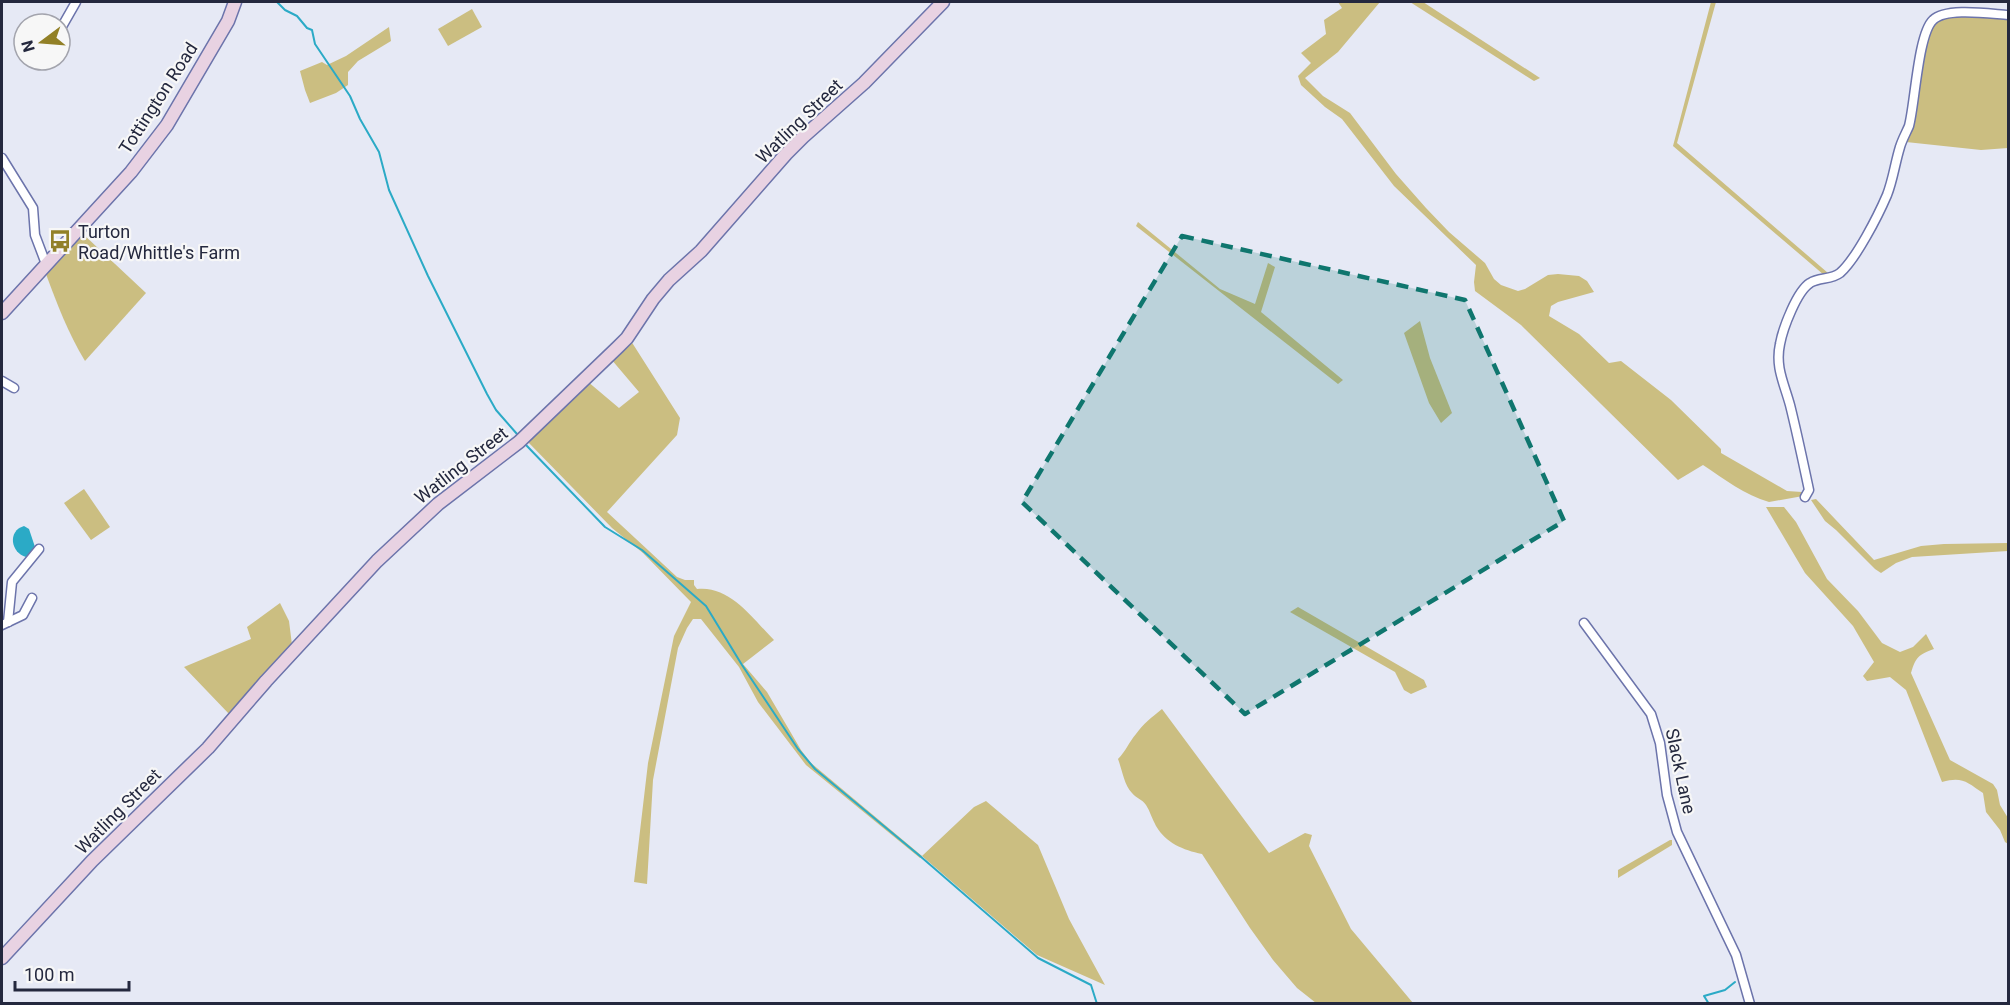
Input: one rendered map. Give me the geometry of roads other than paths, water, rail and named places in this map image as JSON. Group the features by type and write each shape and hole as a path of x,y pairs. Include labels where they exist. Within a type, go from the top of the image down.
{"street":[{"name":"Tottington Road","path":"2,313 131,171 166,125 228,21 235,2"},
{"name":"Watling Street","path":"2,958 92,861 208,748 266,681 377,561 438,504 519,442 618,347 669,280 701,251 802,137 864,83 943,2"},
{"path":"1805,497 1809,490 1789,402 1779,374 1780,344 1784,330 1805,288 1811,282 1838,275 1847,266 1879,213 1909,126 1914,86 1925,37 1933,20 1944,14 1958,13 2008,15"},
{"path":"2,158 33,208 35,235 46,264"},
{"path":"2,381 14,388"},
{"path":"5,624 12,582 39,549"},
{"path":"5,624 23,615 32,598"},
{"name":"Slack Lane","path":"1584,623 1651,714 1660,743 1667,795 1677,832 1736,955 1750,1004"}],"water":[{"path":"24,526 29,529 35,547 26,557 17,551 13,542 15,532"}],"waterway":[{"path":"277,2 312,30 315,44 350,96 379,152 389,190 428,276 496,410 517,434"},
{"path":"526,445 605,527 642,550 706,606 798,749 815,769 1038,958 1091,985 1097,1004"},
{"path":"1709,1004 1704,996 1725,990 1735,982"}],"place":[{"name":"Turton Road/Whittle's Farm","path":"60,241"}]}
